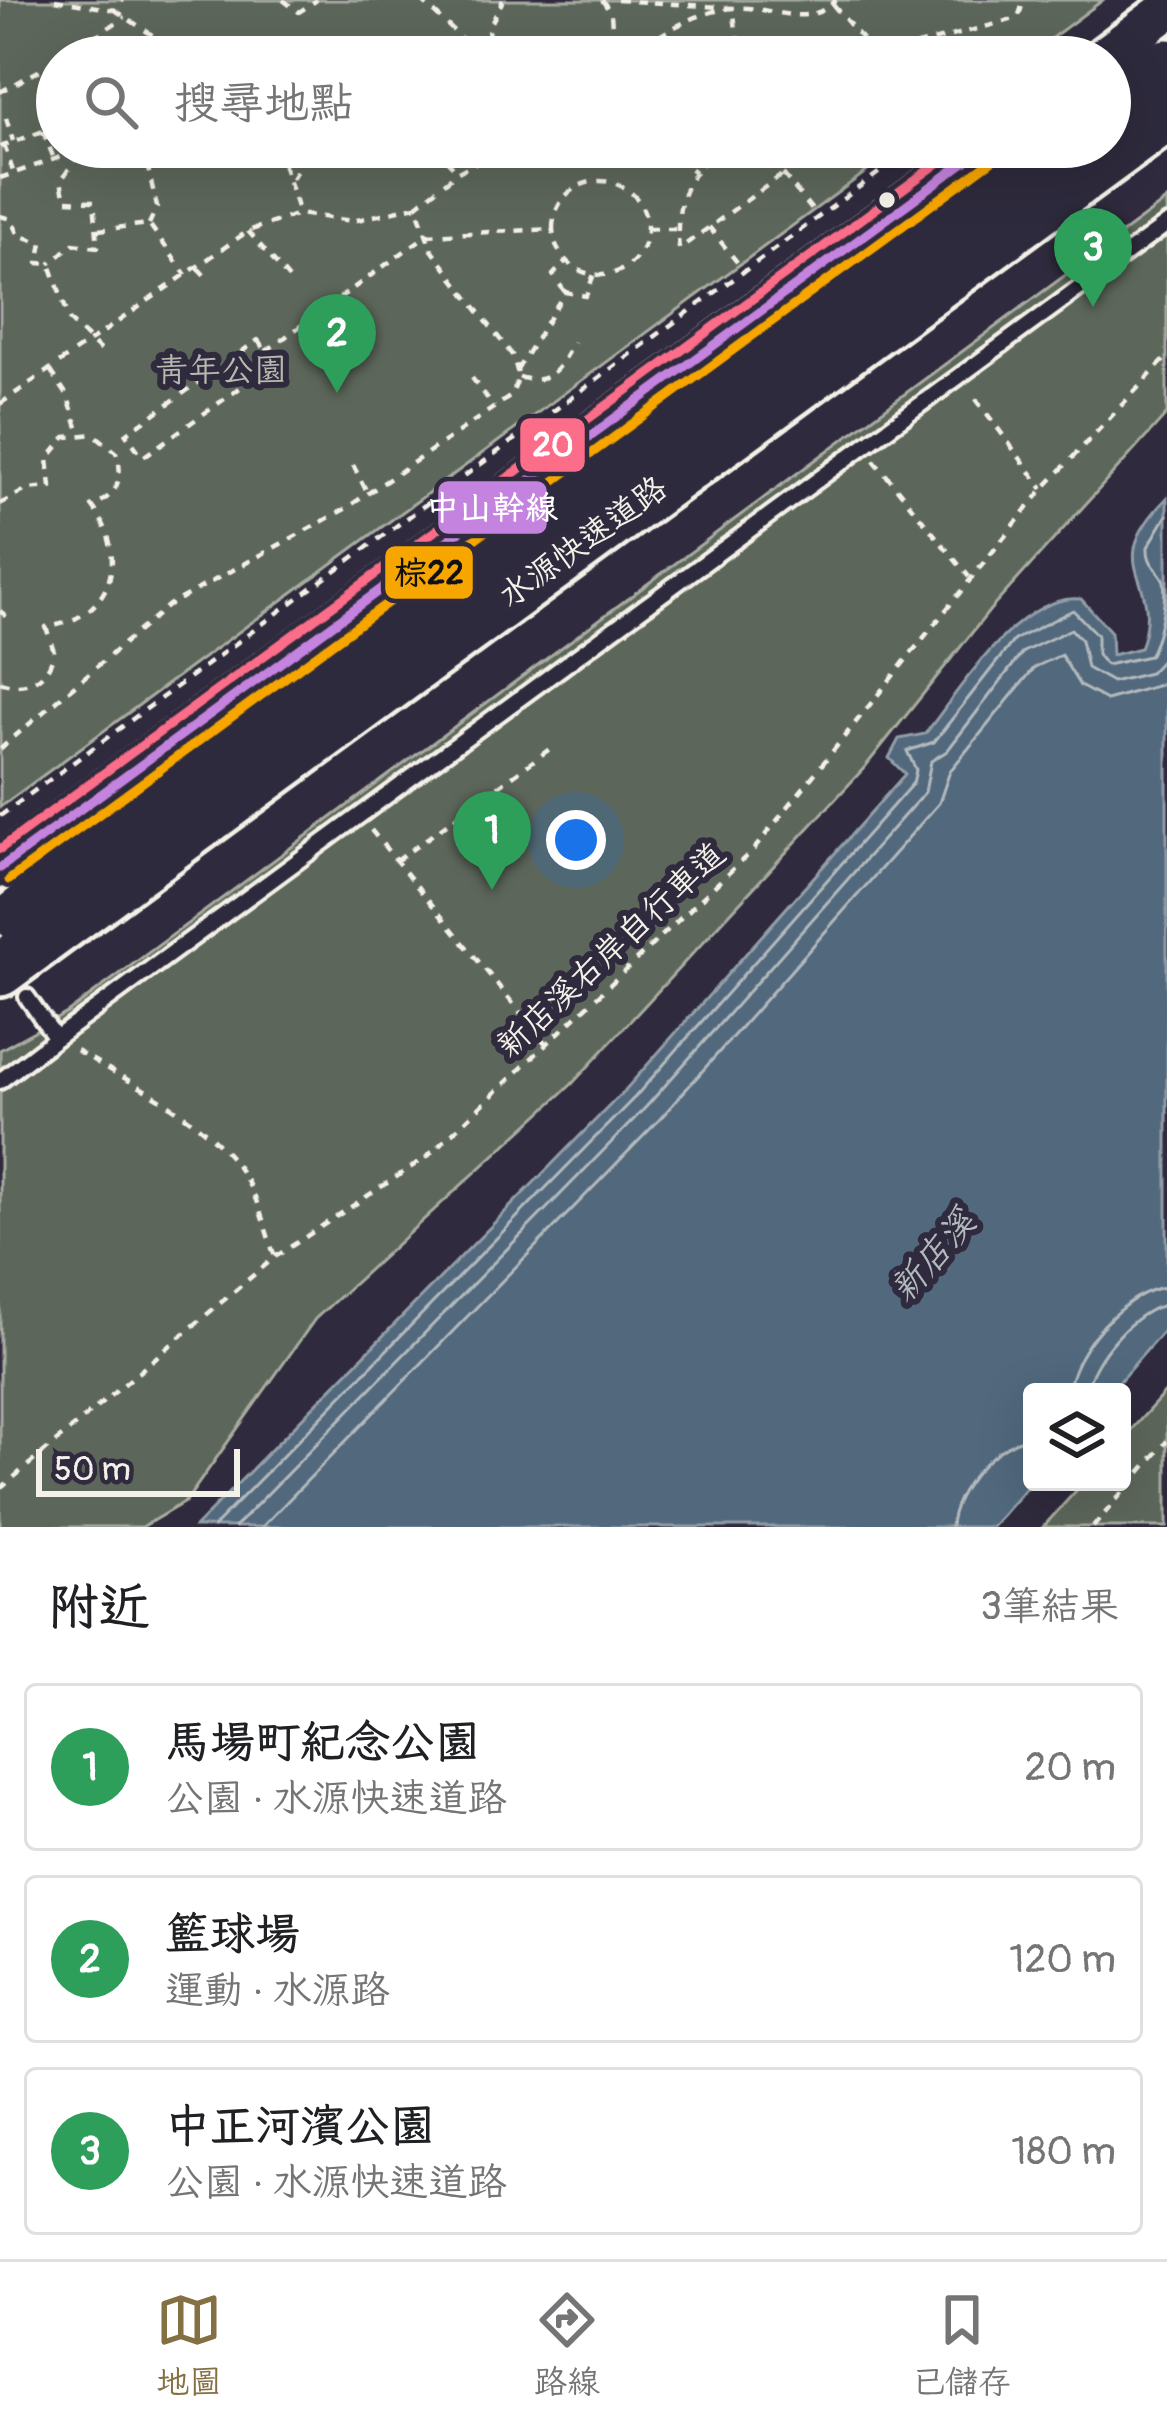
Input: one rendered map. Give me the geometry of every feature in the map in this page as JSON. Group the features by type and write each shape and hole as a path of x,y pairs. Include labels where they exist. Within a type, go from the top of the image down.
{"highway":[{"path":"1131,91 1167,65"},
{"name":"水源快速道路","path":"1131,142 1167,115"},
{"name":"水源快速道路","path":"0,928 551,512 1025,168"},
{"name":"水源快速道路","path":"13,984 1097,168"}],"street":[{"path":"1131,37 1167,10"},
{"path":"0,868 956,168"}],"lane":[{"path":"0,1081 1167,224"},
{"path":"13,984 56,1038"}],"path":[{"path":"55,0 115,10 154,36"},
{"path":"115,10 122,0"},
{"path":"283,0 298,12 317,0"},
{"path":"421,0 459,36"},
{"path":"489,36 503,0"},
{"path":"602,0 611,13 613,36"},
{"path":"617,0 804,18 834,2 861,36"},
{"path":"961,36 1018,18 1024,0"},
{"path":"655,36 734,8"},
{"path":"734,8 737,36"},
{"path":"96,36 125,17"},
{"path":"0,92 36,72"},
{"path":"6,118 14,142"},
{"path":"14,174 2,146 36,134"},
{"path":"0,178 36,166"},
{"path":"0,216 10,219 19,235 41,243 38,263 50,264 73,244 98,247 94,200 65,200 61,181 69,168"},
{"path":"148,168 157,207 149,224"},
{"path":"287,168 299,214"},
{"path":"292,179 298,168"},
{"path":"454,168 458,172"},
{"path":"0,404 248,231 299,214 353,221 416,206 466,168"},
{"path":"690,168 695,172"},
{"path":"699,168 680,200 679,248 791,168"},
{"path":"0,816 884,168"},
{"path":"783,174 817,216"},
{"path":"601,181 634,195 648,229 634,262 612,274 594,274 566,261 553,229 567,194 601,181"},
{"path":"416,206 432,250 512,356 518,374"},
{"path":"98,230 149,224"},
{"path":"149,224 186,276"},
{"path":"709,227 745,272"},
{"path":"266,351 427,236 553,229"},
{"path":"648,229 676,229"},
{"path":"248,231 289,279"},
{"path":"566,261 553,275 565,292 586,296 594,274"},
{"path":"50,264 70,320 105,355"},
{"path":"198,268 208,279"},
{"path":"0,749 170,605 368,493 511,396 518,374 565,292"},
{"path":"310,303 318,314"},
{"path":"258,340 266,351 275,363 143,457 126,434 258,340"},
{"path":"518,374 544,380 558,373 574,342"},
{"name":"新店溪右岸自行車道","path":"0,1489 275,1258 428,1156 754,848 1043,489 1167,357"},
{"path":"51,371 68,395 80,433"},
{"path":"472,378 494,406"},
{"path":"976,399 1043,489"},
{"path":"0,504 28,490 51,487 46,469 52,451 80,433 103,438 119,461 115,490 92,506 113,542 112,578 93,609 46,627 54,651 42,676 26,686 0,682"},
{"path":"863,446 970,578"},
{"path":"353,466 368,493"},
{"path":"396,861 551,748"},
{"path":"361,818 546,1044"},
{"path":"56,1038 185,1118 222,1147 250,1186 275,1258"},
{"path":"1093,1527 1167,1441"}],"green space":[{"name":"青年公園","path":"0,0 1103,0 1054,36 36,36 36,168 871,168 0,807"},
{"path":"1167,200 1167,414 990,610 865,767 572,1084 315,1319 186,1501 142,1527 0,1527 0,1050 67,1013"},
{"path":"1167,1390 1167,1527 1043,1527 1076,1491 1131,1491 1131,1430"}],"water":[{"name":"新店溪","path":"1167,498 1167,1327 1118,1383 1023,1383 1023,1491 992,1527 195,1527 626,1089 905,774 889,758 899,739 925,734 1014,627 1058,601 1081,599 1111,632 1112,655 1140,648 1146,604 1134,558 1147,522"}],"transit line":[{"name":"20","path":"0,849 931,168"},
{"name":"中山幹線","path":"0,868 956,168"},
{"name":"棕22","path":"9,880 982,168"}],"place":[{"name":"中正河濱公園","path":"1093,307"},
{"name":"籃球場","path":"337,393"},
{"name":"馬場町紀念公園","path":"492,890"}]}
